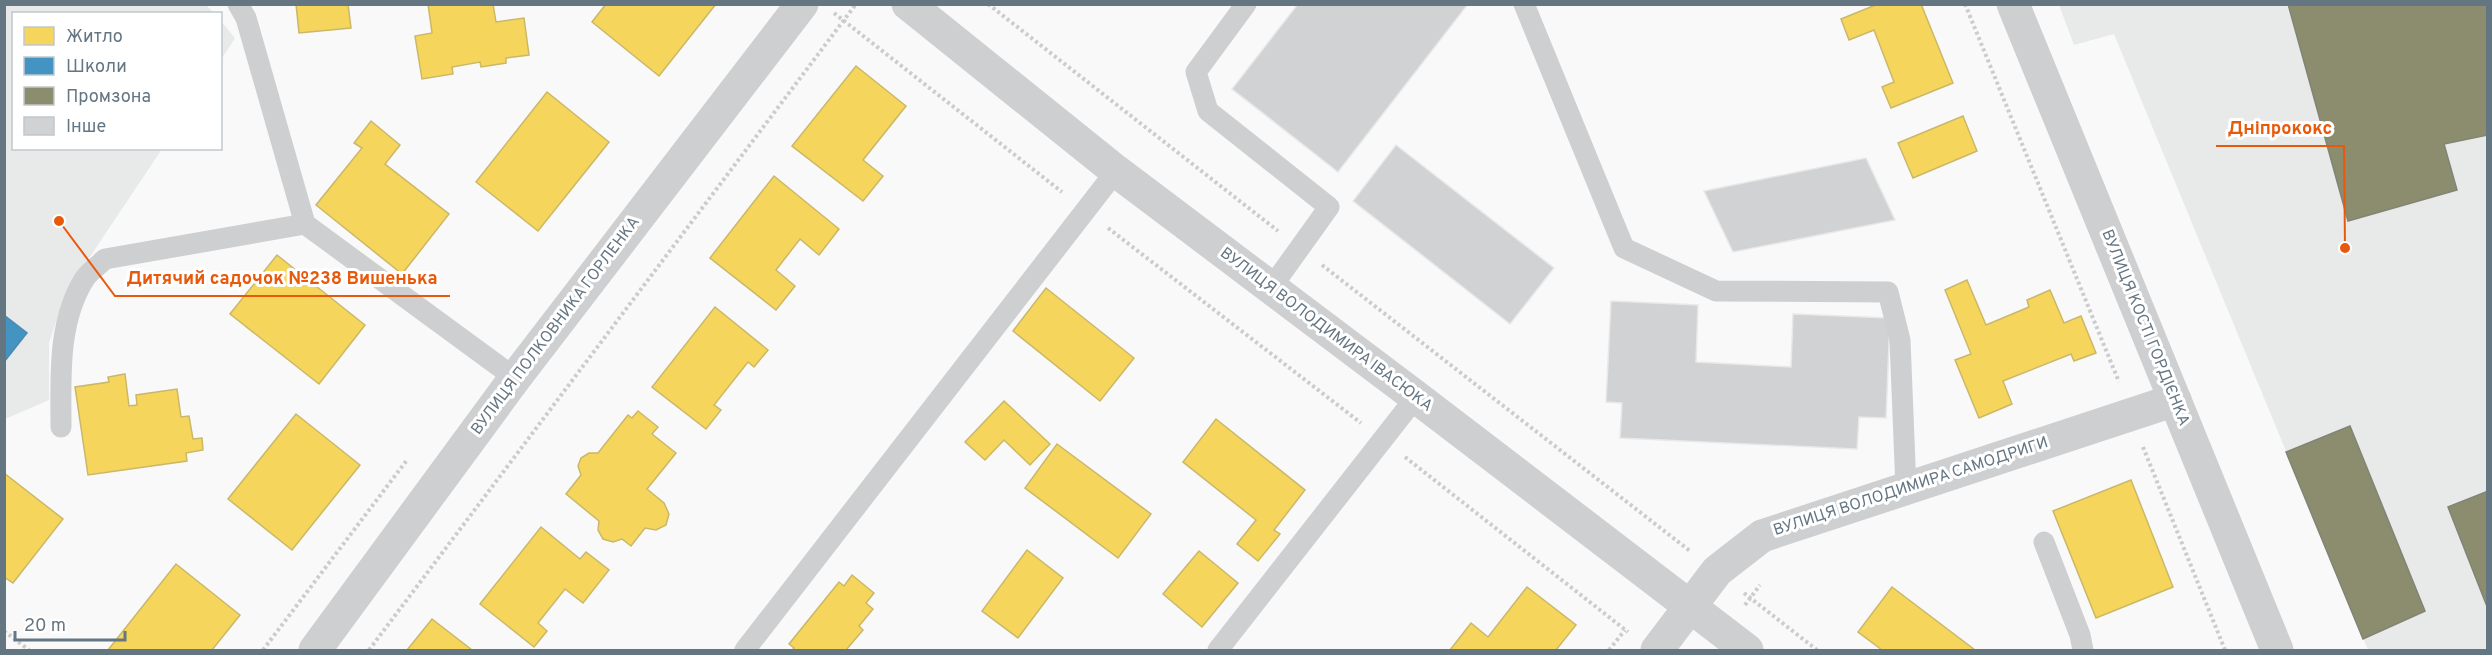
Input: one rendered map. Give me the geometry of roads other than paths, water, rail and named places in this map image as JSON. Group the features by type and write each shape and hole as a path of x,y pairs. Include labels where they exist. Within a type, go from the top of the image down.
{"street":[{"name":"ВУЛИЦЯ ВОЛОДИМИРА ІВАСЮКА","path":"908,4 1116,171 1747,651"},
{"name":"ВУЛИЦЯ КОСТІ ГОРДІЄНКА","path":"2013,4 2277,651"},
{"name":"ВУЛИЦЯ ПОЛКОВНИКА ГОРЛЕНКА","path":"315,651 514,378 816,7"},
{"name":"ВУЛИЦЯ ВОЛОДИМИРА САМОДРИГИ","path":"1646,644 1691,607 1717,571 1762,536 2175,400"}],"lane":[{"path":"238,4 246,18 305,224 514,378"},
{"path":"1246,4 1196,72 1208,111 1329,207 1271,288"},
{"path":"1524,4 1624,248 1716,291 1888,292 1900,340 1906,489"},
{"path":"745,651 1116,171"},
{"path":"61,427 61,358 70,308 86,276 105,259 305,224"},
{"path":"1218,651 1416,397"},
{"path":"2044,542 2080,635 2083,651"}],"place":[{"name":"Дитячий садочок №238 Вишенька","path":"59,221"},
{"name":"Дніпрококс","path":"2345,248"}]}
